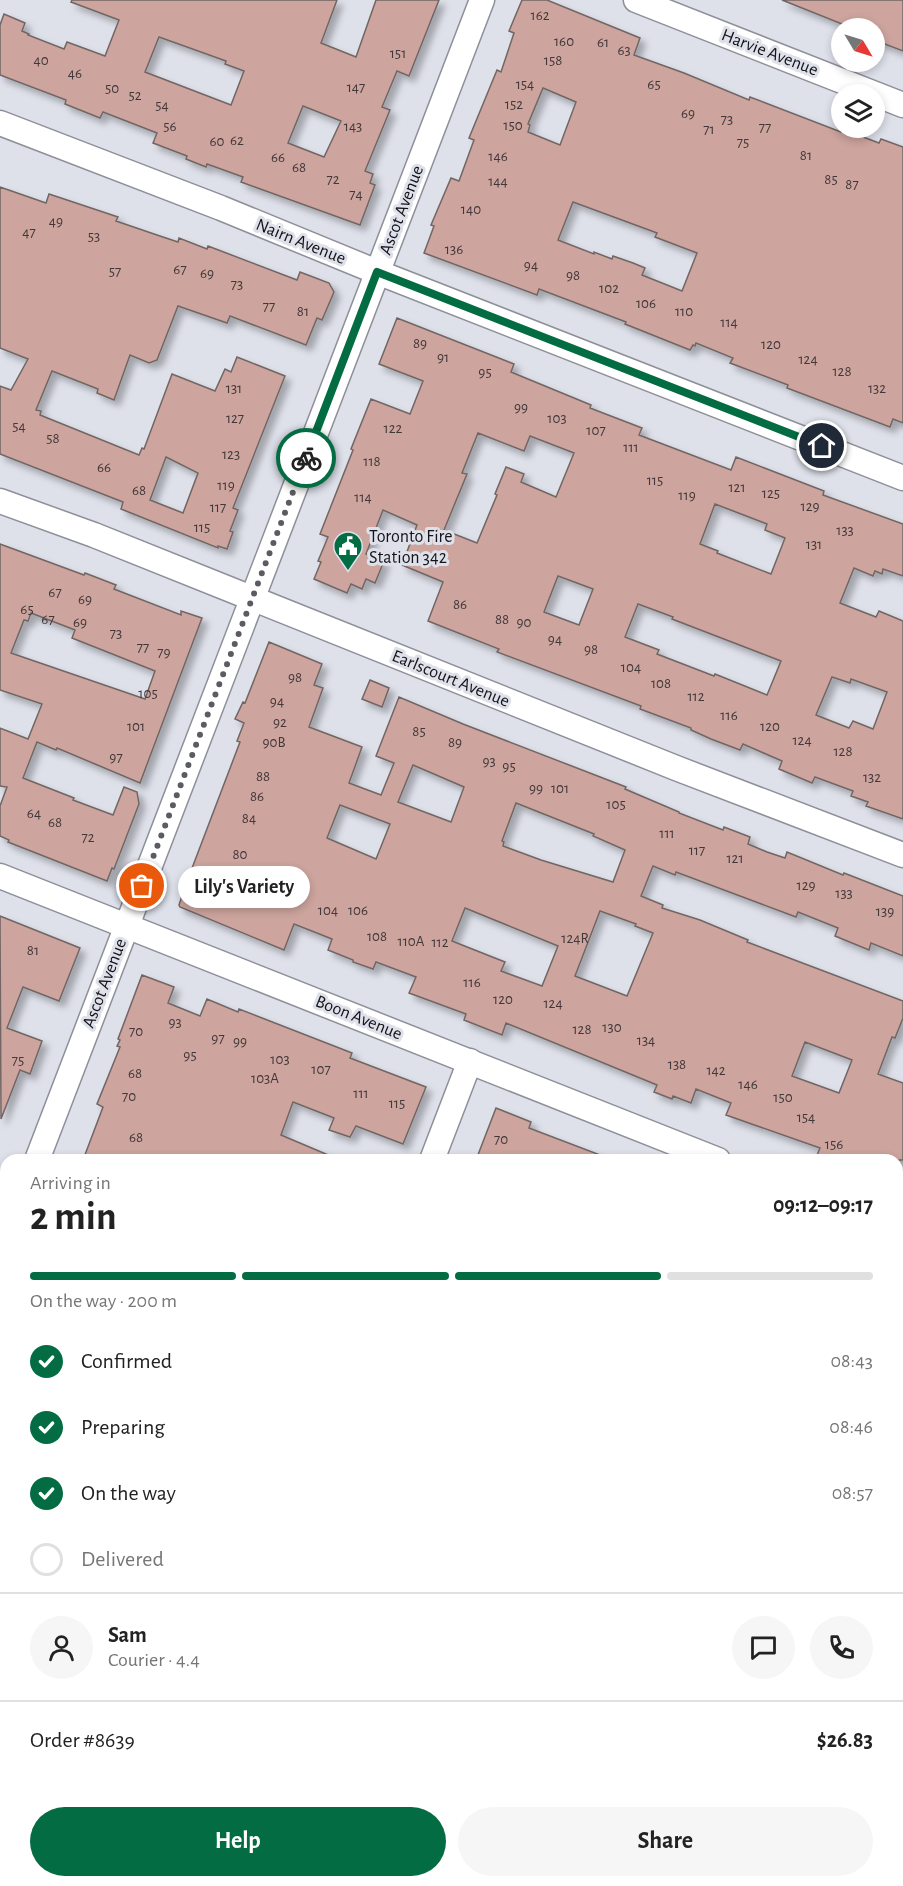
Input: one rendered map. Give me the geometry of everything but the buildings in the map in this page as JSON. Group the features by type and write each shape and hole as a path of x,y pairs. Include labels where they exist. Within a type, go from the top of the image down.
{"street":[{"name":"Ascot Avenue","path":"39,1154 482,0"},
{"name":"Harvie Avenue","path":"636,0 903,105"},
{"name":"Nairn Avenue","path":"0,123 903,478"},
{"name":"Earlscourt Avenue","path":"0,501 94,535 676,768 903,855"},
{"name":"Boon Avenue","path":"0,876 703,1154"},
{"path":"434,1154 470,1061"}],"way so far":[{"path":"142,886 306,458"}],"place":[{"name":"Toronto Fire Station 342","path":"348,572"},
{"name":"Lily's Variety","path":"142,886"}],"route":[{"path":"306,458 377,272 822,446"}]}
